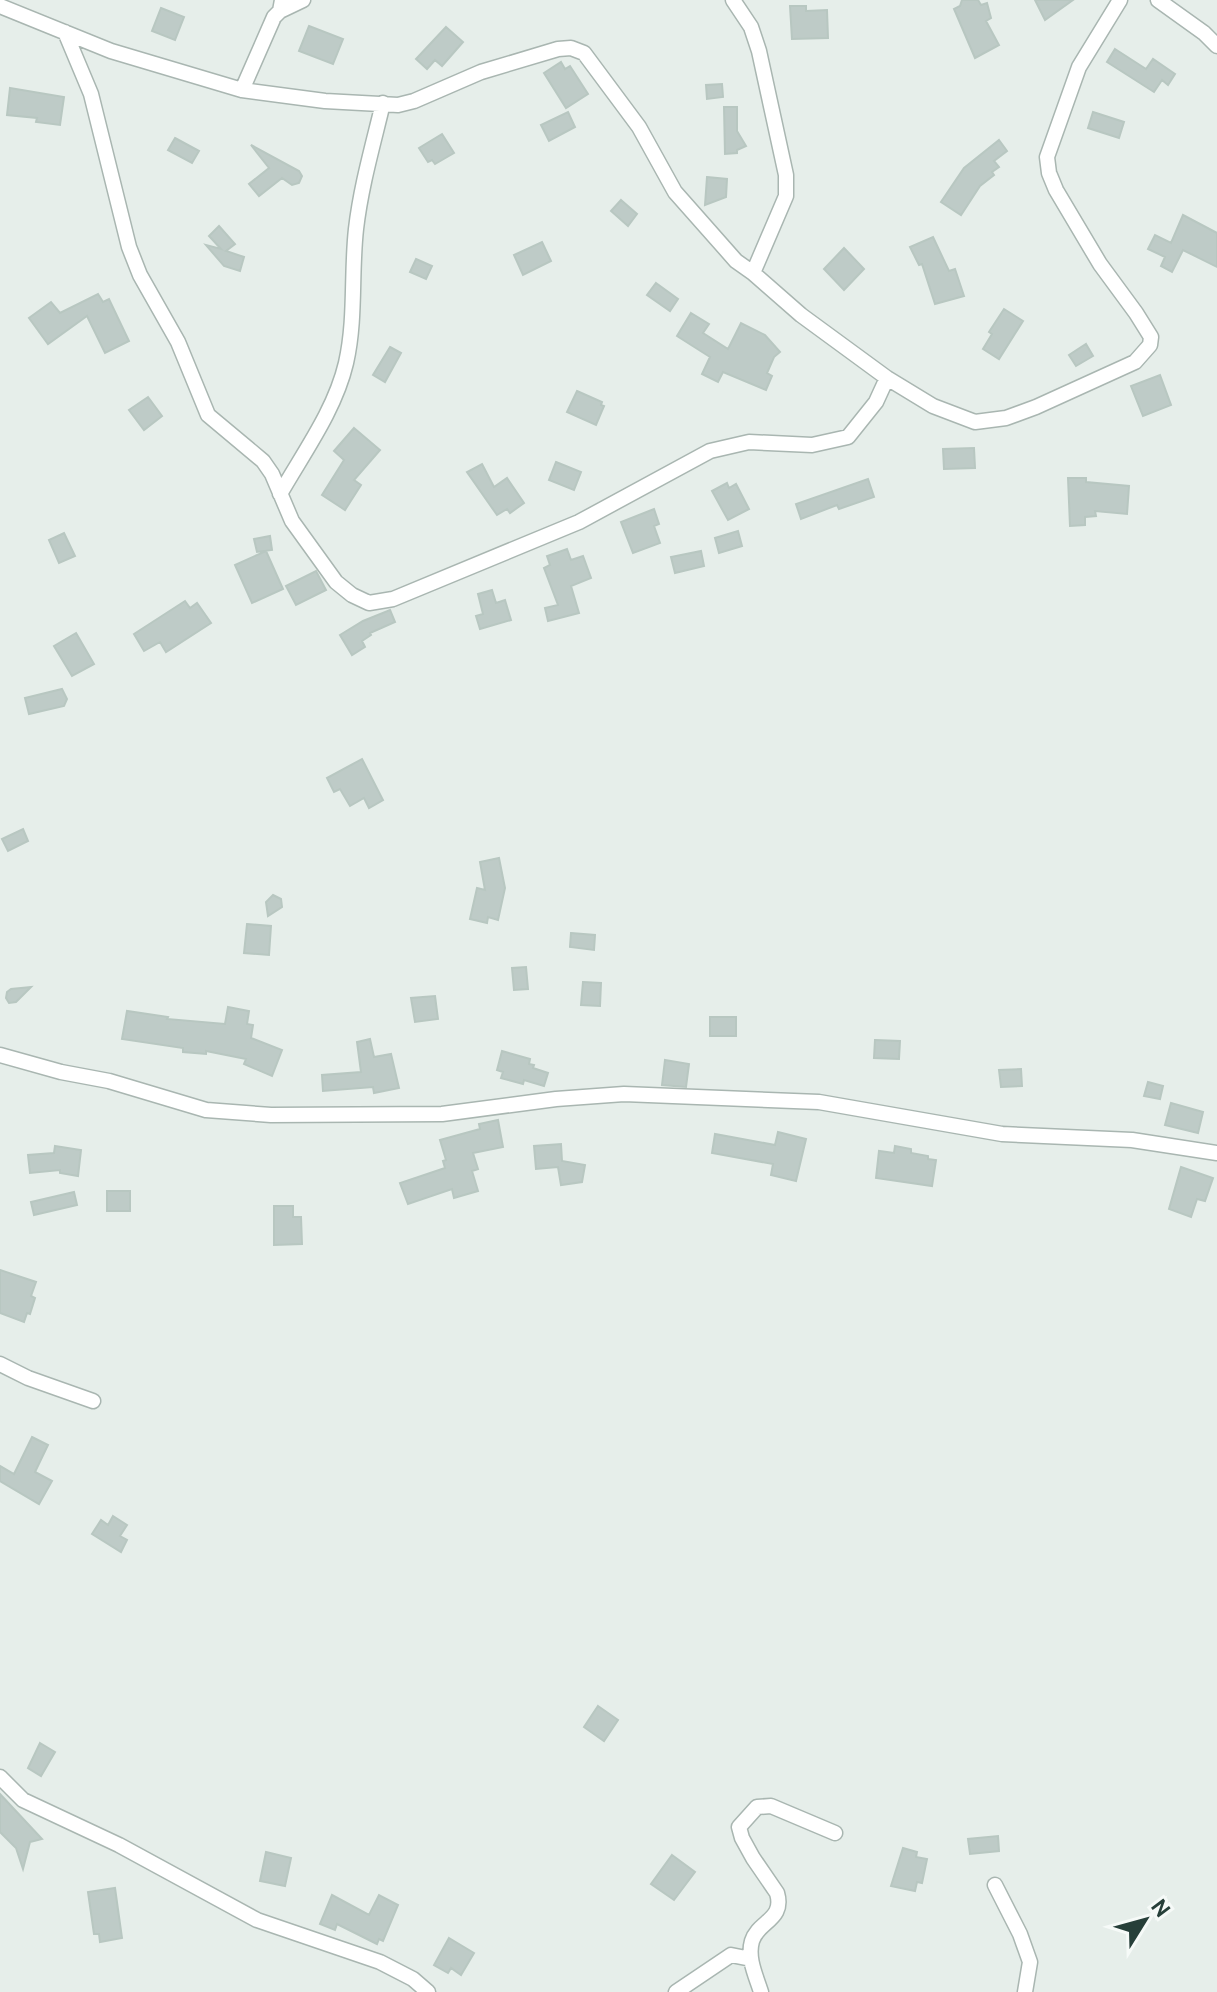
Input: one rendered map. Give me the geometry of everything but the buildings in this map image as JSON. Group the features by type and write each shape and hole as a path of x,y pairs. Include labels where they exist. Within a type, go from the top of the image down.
{"street":[{"path":"242,90 281,5 303,0"},
{"path":"733,0 751,27 759,51 786,175 786,196 753,273"},
{"path":"0,6 111,51 242,90 325,101 398,105 481,72 558,49 571,48 584,53 639,127 675,192 736,261 801,315 887,378 933,406 975,422 1006,418 1036,407 1135,362 1150,345 1151,337 1100,264 1056,190 1047,157 1079,67 1120,0"},
{"path":"1158,0 1217,46"},
{"path":"65,32 91,94 129,247 140,275 178,342 208,415 263,461 292,521 336,582 369,603 393,599 579,522 710,451 749,442 812,445 848,437 876,402 887,378"},
{"path":"280,494 335,397 346,364 353,322 358,216 383,103"},
{"path":"0,1055 109,1081 206,1110 271,1115 416,1116 624,1094 819,1102 1002,1134 1132,1140 1217,1153"},
{"path":"0,1364 28,1378 93,1401"},
{"path":"0,1777 23,1800 119,1845 257,1920 380,1962 413,1979 428,1992"},
{"path":"761,1992 751,1959 751,1945 754,1935 776,1913 780,1903 777,1893 742,1838 739,1827 757,1807 771,1806 835,1833"},
{"path":"995,1885 1020,1934 1030,1962 1025,1992"},
{"path":"676,1992 731,1955 751,1959"}]}
